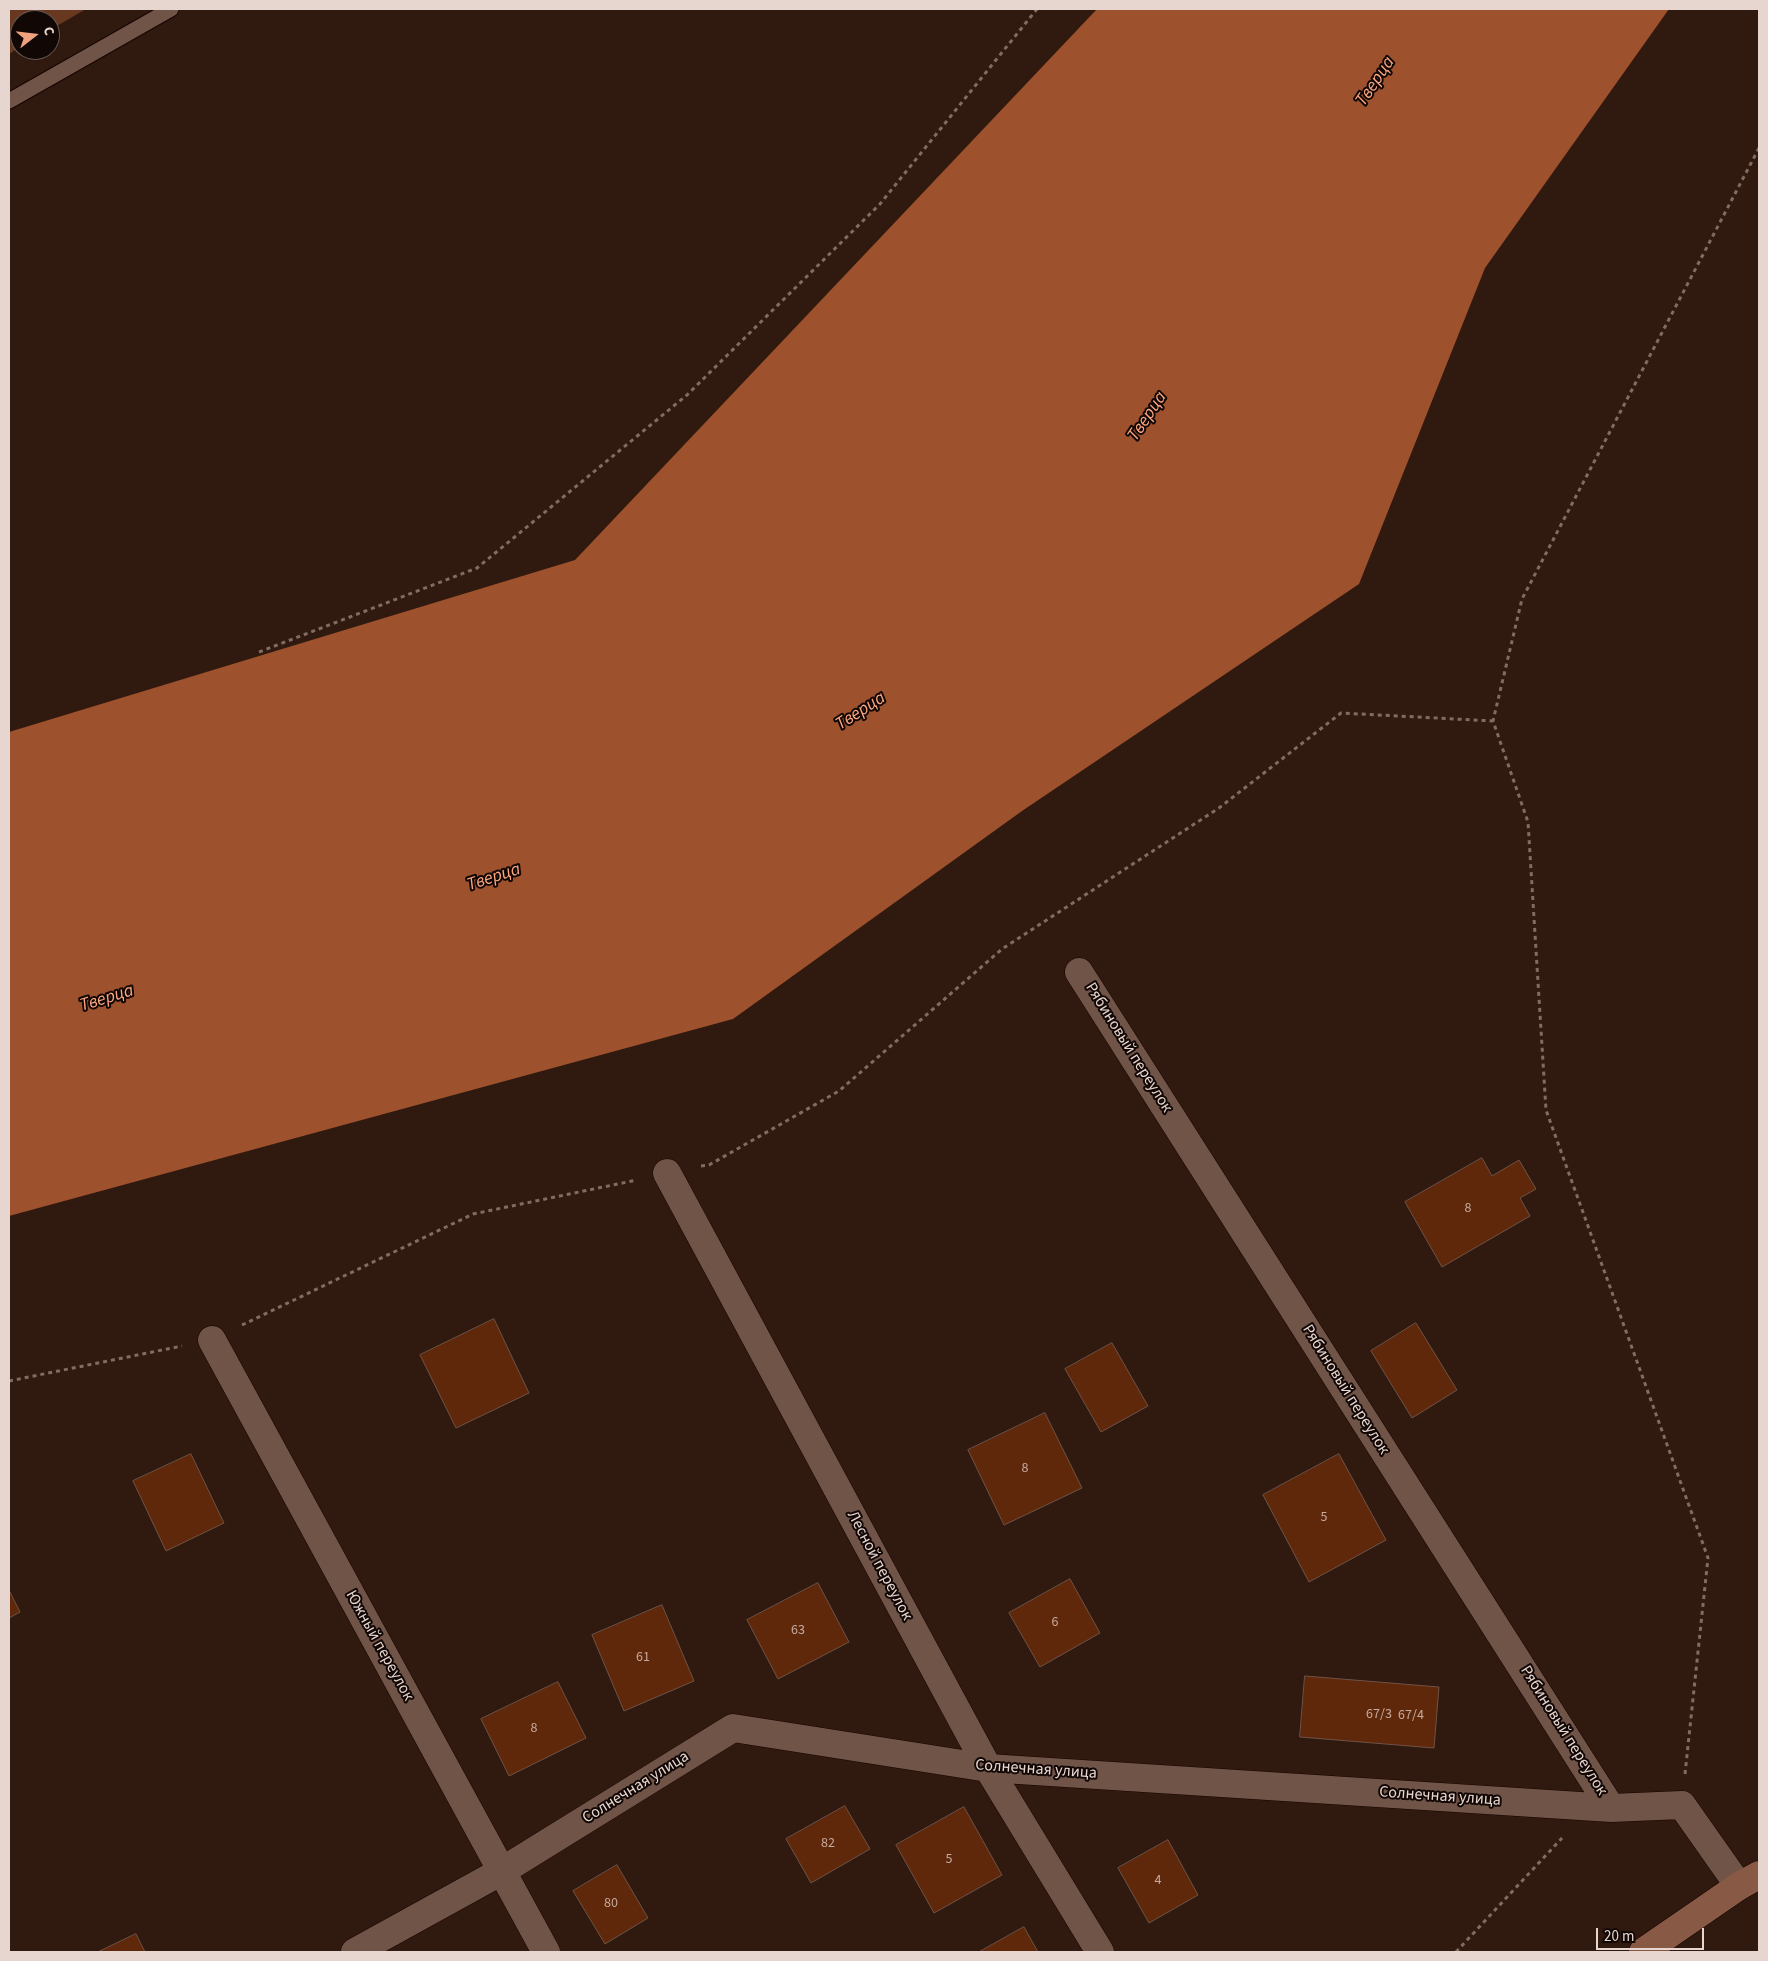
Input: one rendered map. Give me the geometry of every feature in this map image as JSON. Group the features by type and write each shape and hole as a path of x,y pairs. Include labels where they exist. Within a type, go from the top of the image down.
{"main road":[{"path":"1643,1952 1749,1881"}],"street":[{"name":"Рябиновый переулок","path":"1080,972 1601,1807"},
{"name":"Лесной переулок","path":"667,1174 988,1768 1100,1952"},
{"name":"Южный переулок","path":"212,1340 546,1952"},
{"name":"Солнечная улица","path":"355,1952 502,1871 733,1728 988,1768 1601,1807 1682,1804"},
{"path":"1682,1804 1749,1881"}],"lane":[{"path":"9,101 170,9"}],"path":[{"path":"259,652 477,568 687,395 880,204 1037,9"},
{"path":"1682,1804 1708,1558 1546,1110 1528,822 1493,720 1522,599 1759,148"},
{"path":"9,1381 212,1340 473,1214 709,1165 839,1091 1002,949 1219,808 1340,713 1493,720"},
{"path":"1456,1952 1601,1807"}],"shaded area":[{"path":"9,9 86,9 60,24 60,10 10,10 9,54"}],"water":[{"name":"Тверца","path":"1097,9 1669,9 1485,268 1359,584 1022,811 733,1019 9,1216 9,732 575,560"}],"building":[{"path":"1482,1158 1492,1176 1519,1160 1536,1189 1520,1198 1530,1216 1442,1267 1405,1202"},
{"path":"494,1319 529,1393 456,1428 420,1355"},
{"path":"1416,1323 1457,1390 1412,1418 1371,1351"},
{"path":"1112,1343 1148,1406 1101,1432 1065,1369"},
{"path":"1045,1413 1082,1488 1004,1525 968,1450"},
{"path":"191,1454 224,1523 166,1551 133,1481"},
{"path":"1339,1454 1386,1540 1309,1582 1263,1495"},
{"path":"1070,1579 1100,1633 1040,1667 1009,1613"},
{"path":"818,1583 849,1642 778,1679 747,1620"},
{"path":"9,1590 20,1612 9,1618"},
{"path":"662,1605 694,1681 624,1711 592,1635"},
{"path":"1305,1676 1439,1687 1434,1748 1300,1737"},
{"path":"558,1682 586,1738 509,1776 481,1719"},
{"path":"845,1806 870,1849 811,1883 786,1839"},
{"path":"964,1807 1002,1875 934,1913 896,1845"},
{"path":"1168,1840 1198,1895 1149,1923 1118,1868"},
{"path":"617,1865 648,1918 605,1944 573,1891"},
{"path":"1024,1927 1038,1952 979,1952"},
{"path":"136,1934 145,1952 98,1952"}]}
